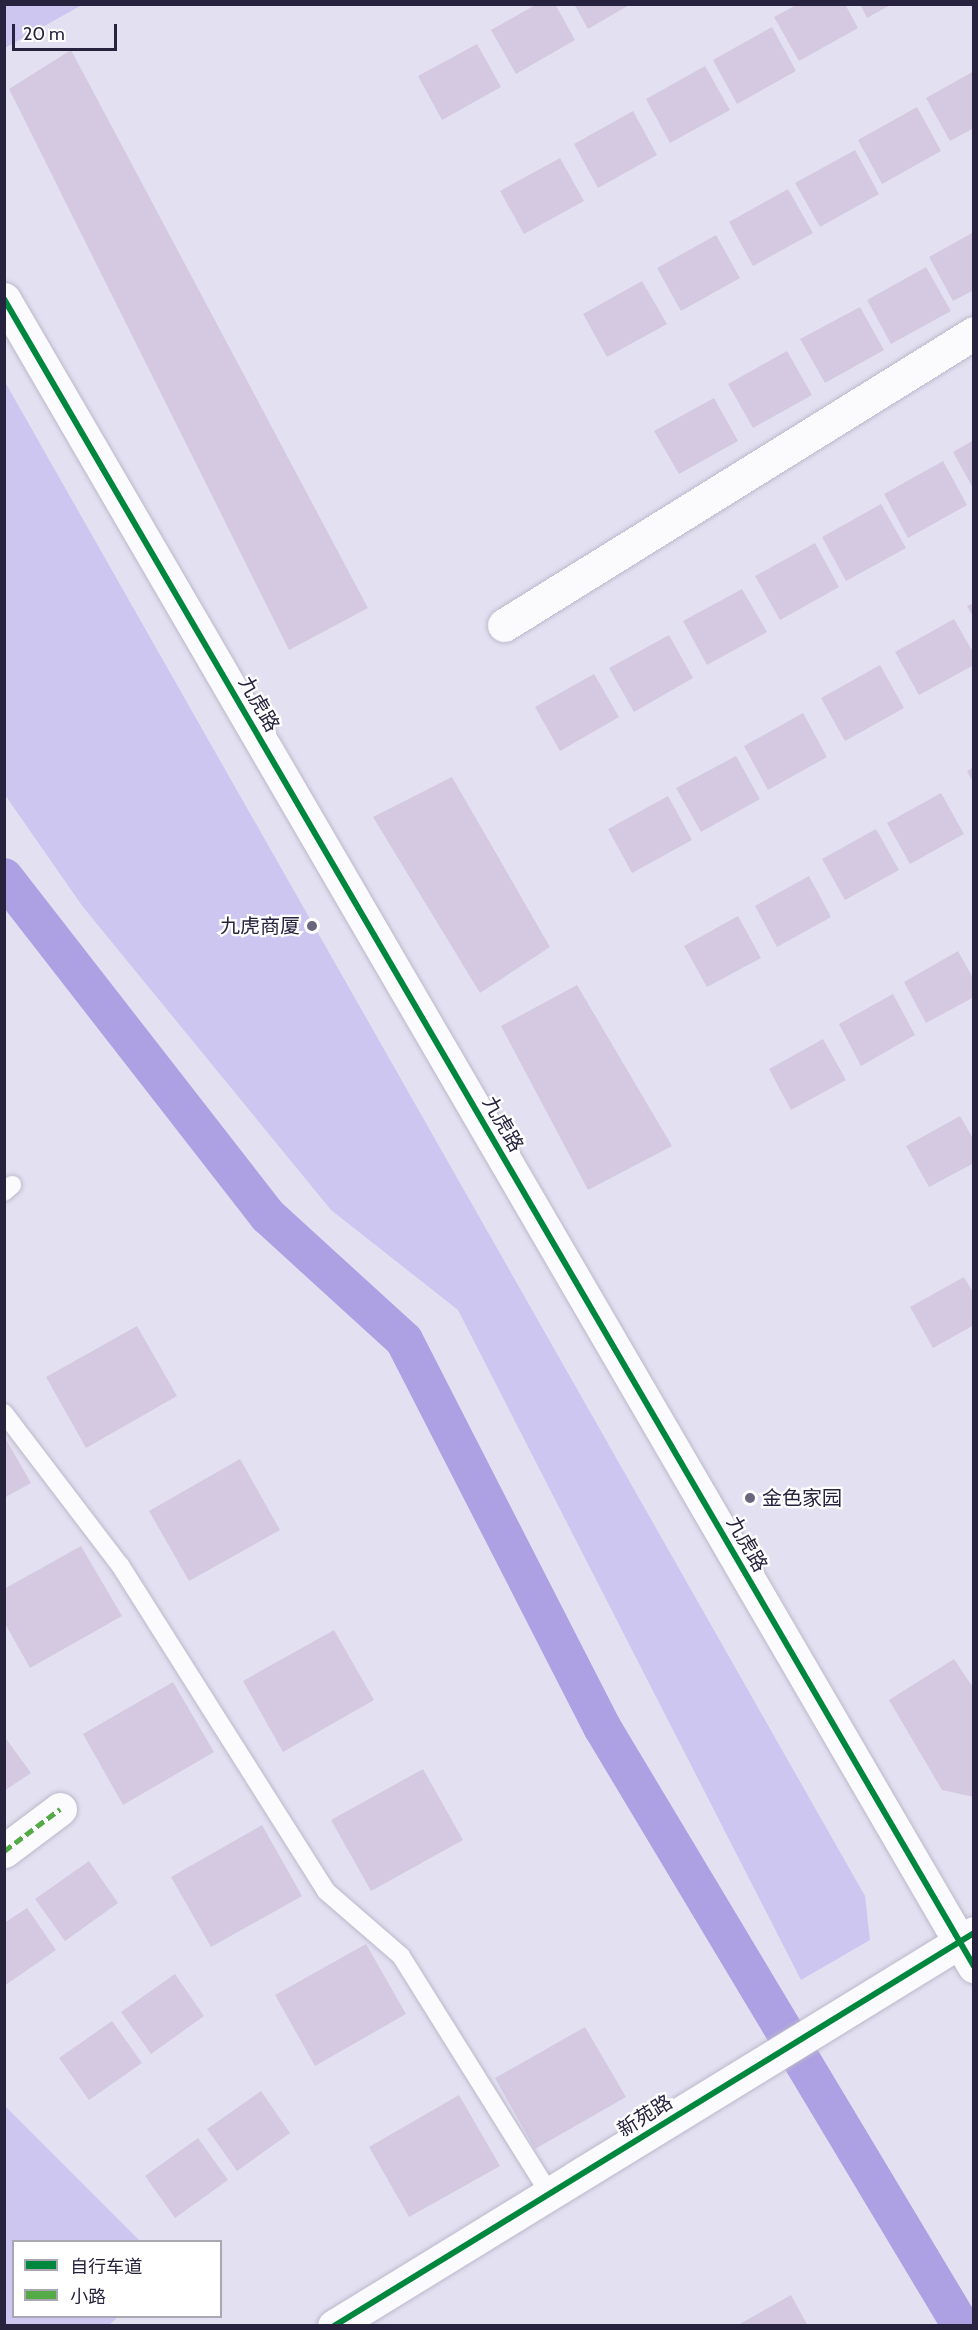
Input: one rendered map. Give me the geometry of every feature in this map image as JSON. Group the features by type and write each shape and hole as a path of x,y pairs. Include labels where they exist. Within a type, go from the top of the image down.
{"street":[{"name":"九虎路","path":"4,299 969,1947"},
{"path":"504,625 974,333"},
{"path":"4,1851 60,1809"},
{"name":"新苑路","path":"334,2325 858,2004 969,1947"}],"lane":[{"path":"4,1413 120,1565 326,1891 401,1956 550,2194"}],"shaded area":[{"path":"5,4 82,4 82,5 5,48"},
{"path":"5,382 865,1896 870,1940 801,1980 458,1310 331,1210 83,907 5,795"},
{"path":"4,2105 139,2240 12,2240 12,2318 117,2318 109,2325 5,2325"}],"building":[{"path":"537,4 555,4 575,40 516,74 491,30"},
{"path":"574,4 631,4 588,29"},
{"path":"798,4 845,4 858,28 799,61 774,17"},
{"path":"860,4 892,4 867,18"},
{"path":"772,27 796,71 737,104 713,60"},
{"path":"477,44 501,87 442,120 418,76"},
{"path":"71,50 368,608 289,650 9,89"},
{"path":"705,66 730,110 670,143 646,99"},
{"path":"974,71 974,128 950,141 926,98"},
{"path":"917,107 941,151 882,184 858,140"},
{"path":"633,111 657,155 598,188 574,144"},
{"path":"855,150 879,194 820,227 795,183"},
{"path":"560,158 584,201 524,234 500,191"},
{"path":"788,189 813,233 753,266 729,222"},
{"path":"974,232 974,290 953,301 929,257"},
{"path":"716,235 740,278 681,311 657,268"},
{"path":"926,267 951,311 891,344 867,300"},
{"path":"642,281 667,324 607,357 583,314"},
{"path":"860,307 884,350 825,383 800,339"},
{"path":"787,351 812,395 753,428 728,384"},
{"path":"714,398 738,441 679,474 654,431"},
{"path":"974,440 974,490 953,452"},
{"path":"943,461 967,505 908,538 884,494"},
{"path":"881,504 906,548 846,581 822,537"},
{"path":"815,543 839,587 780,620 755,576"},
{"path":"742,589 767,632 707,665 683,621"},
{"path":"974,603 974,618 967,606"},
{"path":"954,619 974,654 974,665 919,695 895,652"},
{"path":"669,635 693,678 634,712 609,668"},
{"path":"880,665 904,708 845,741 821,698"},
{"path":"594,674 619,717 560,751 535,707"},
{"path":"803,713 827,757 768,790 744,746"},
{"path":"736,756 760,799 701,832 676,788"},
{"path":"974,767 974,784 967,771"},
{"path":"452,777 550,947 480,993 373,817"},
{"path":"941,793 964,834 910,864 887,823"},
{"path":"668,796 692,840 632,873 608,829"},
{"path":"876,829 899,870 845,900 822,859"},
{"path":"809,876 831,917 777,947 755,906"},
{"path":"738,916 761,958 707,987 684,946"},
{"path":"958,951 974,980 974,997 926,1023 904,982"},
{"path":"577,985 672,1146 588,1190 501,1026"},
{"path":"893,994 915,1035 861,1066 839,1024"},
{"path":"823,1039 846,1080 791,1110 769,1069"},
{"path":"960,1116 974,1140 974,1163 929,1187 906,1146"},
{"path":"964,1277 974,1294 974,1325 933,1348 910,1307"},
{"path":"137,1326 177,1396 86,1448 46,1377"},
{"path":"4,1436 31,1483 4,1498"},
{"path":"240,1459 280,1530 189,1581 149,1511"},
{"path":"81,1546 122,1616 30,1668 4,1622 4,1589"},
{"path":"334,1630 374,1700 283,1752 243,1681"},
{"path":"954,1659 974,1689 974,1797 942,1790 889,1700"},
{"path":"173,1682 214,1752 123,1805 83,1734"},
{"path":"4,1736 31,1773 4,1791"},
{"path":"423,1769 463,1840 371,1891 331,1820"},
{"path":"262,1825 302,1896 211,1947 171,1877"},
{"path":"89,1861 118,1903 65,1941 35,1899"},
{"path":"27,1908 56,1950 4,1986 4,1923"},
{"path":"366,1944 406,2014 315,2066 275,1995"},
{"path":"175,1974 204,2016 151,2054 121,2012"},
{"path":"112,2021 142,2063 89,2100 59,2058"},
{"path":"585,2027 626,2097 535,2149 495,2078"},
{"path":"261,2091 290,2133 237,2171 207,2129"},
{"path":"459,2095 500,2166 409,2217 369,2147"},
{"path":"198,2138 228,2180 175,2218 145,2176"},
{"path":"791,2295 808,2326 736,2326"}],"waterway":[{"path":"4,877 268,1216 404,1340 602,1727 961,2326"}],"marked path":[{"path":"4,1851 60,1809"}],"cycle path":[{"path":"4,299 974,1966"},
{"path":"334,2326 974,1933"}],"place":[{"name":"九虎商厦","path":"312,926"},
{"name":"金色家园","path":"750,1498"}]}
